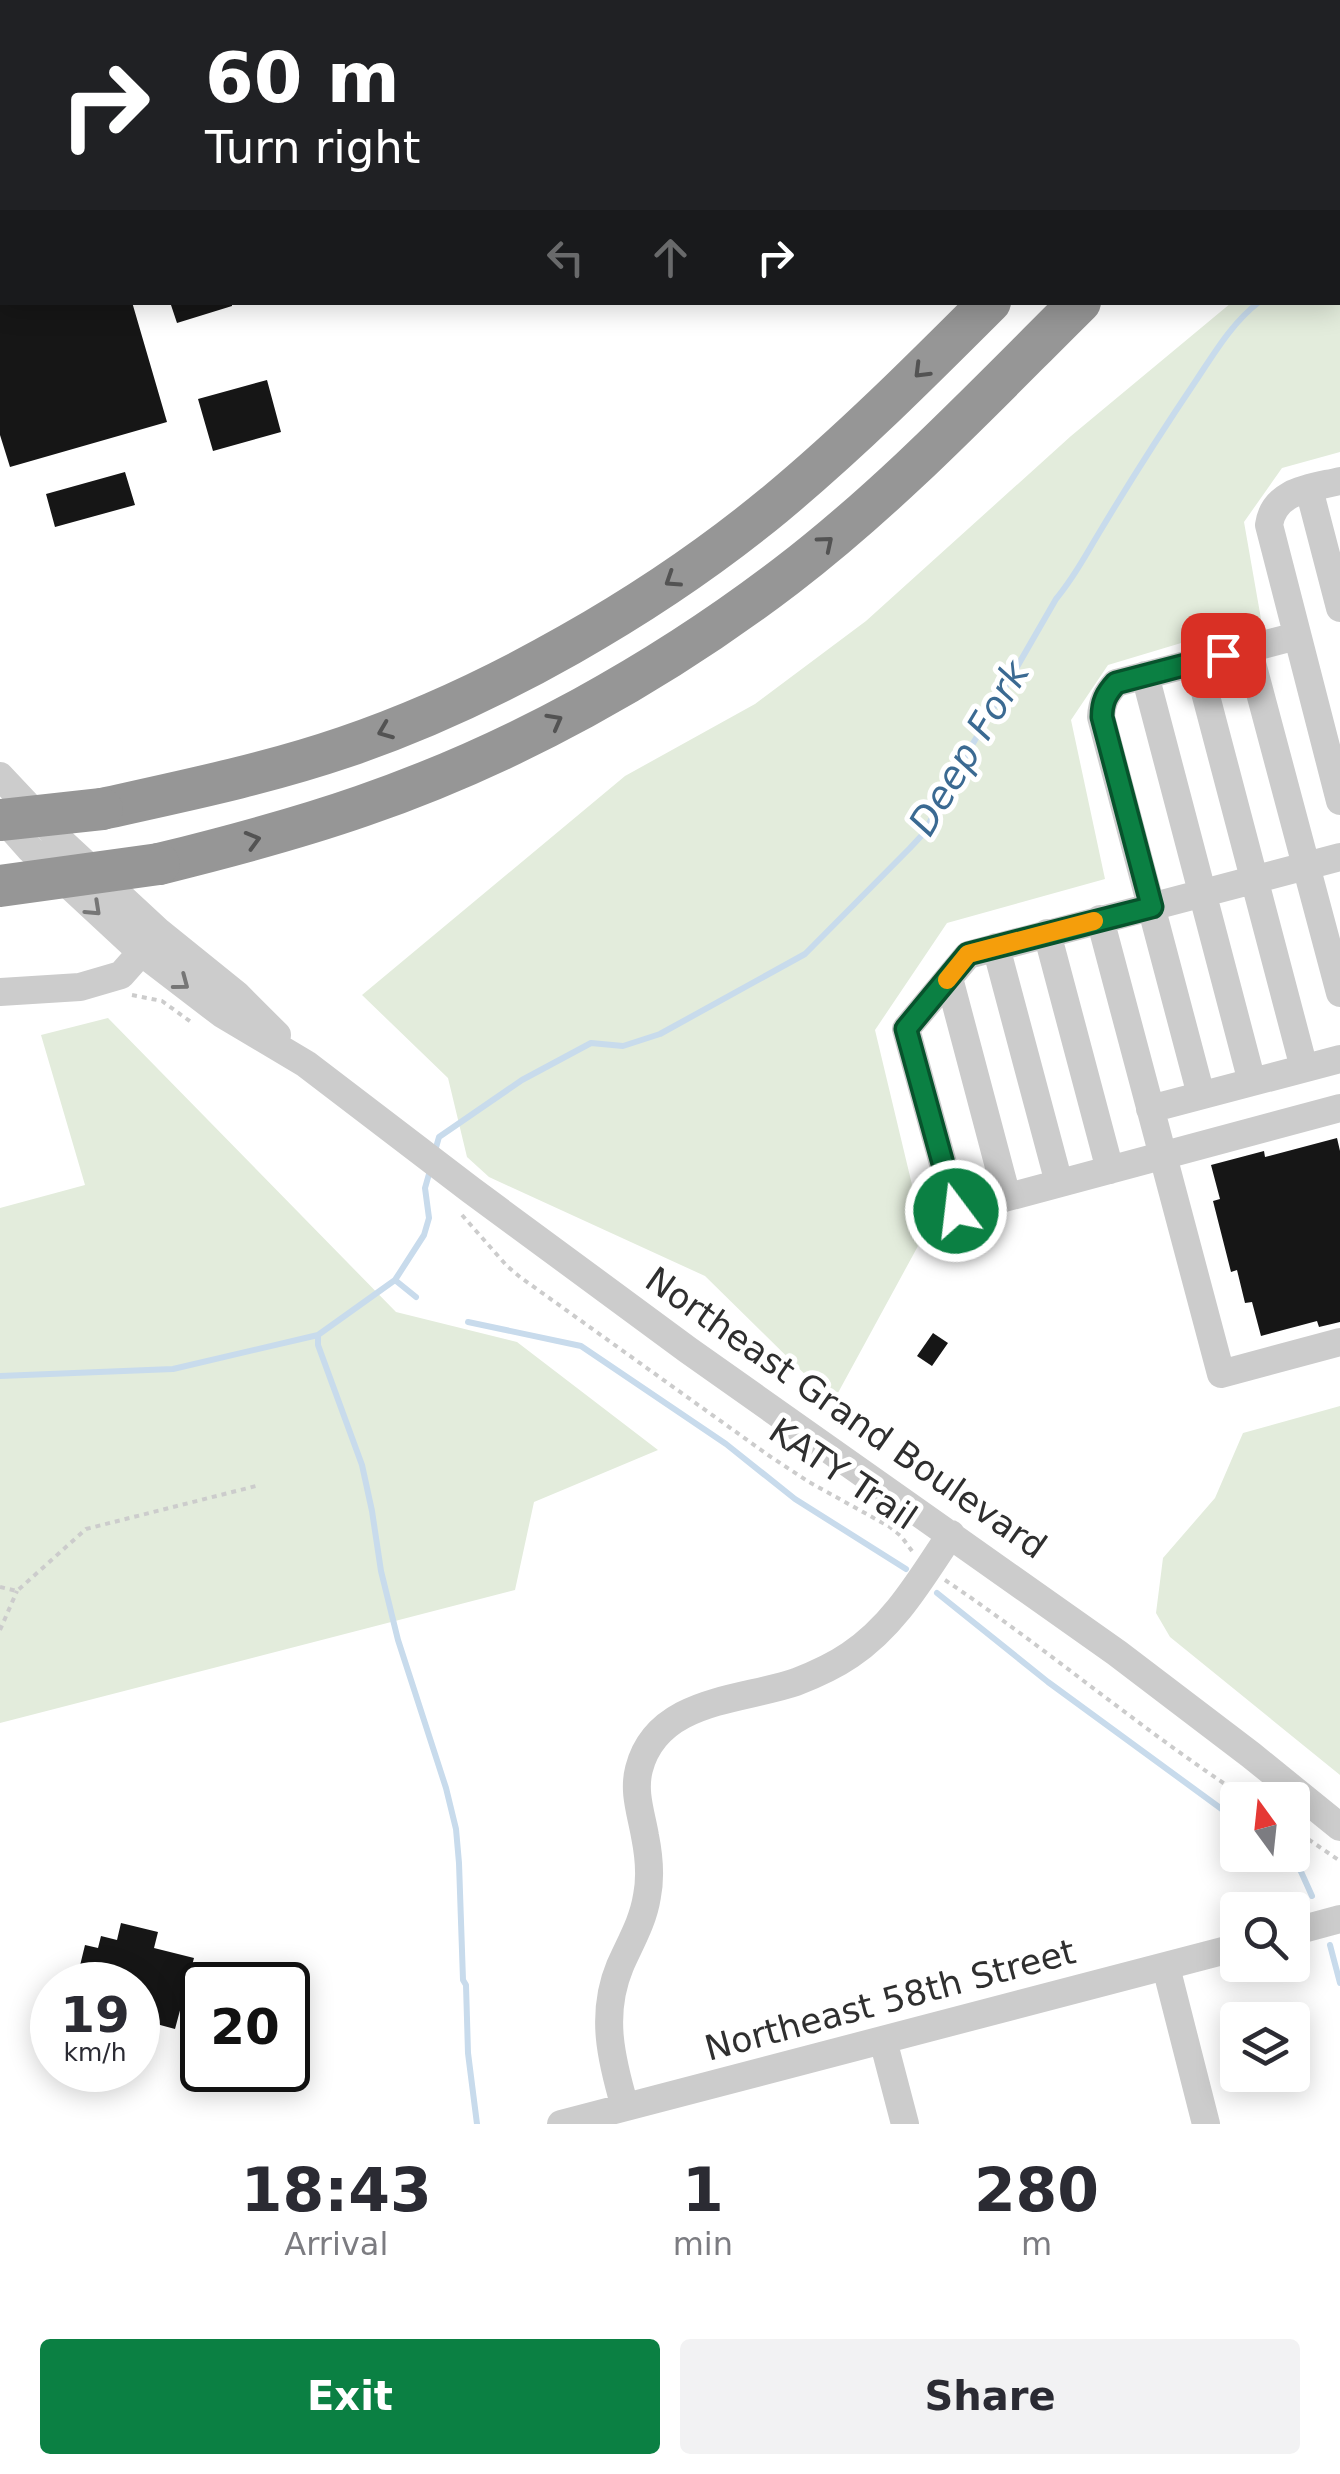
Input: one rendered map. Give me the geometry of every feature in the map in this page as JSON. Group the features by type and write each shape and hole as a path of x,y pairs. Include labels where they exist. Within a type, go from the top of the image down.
{"highway":[{"path":"0,818 102,809 246,776 346,747 493,684 574,641 704,558 771,508 881,410 987,305"},
{"path":"0,886 159,864 246,843 365,805 532,734 673,654 760,596 850,523 923,456 1077,305"}],"street":[{"path":"1340,480 1288,494 1270,513 1268,524 1340,801"},
{"path":"1308,489 1340,608"},
{"path":"1201,1095 1102,705 1116,683 1297,636"},
{"path":"1248,648 1340,993"},
{"path":"1197,662 1304,1068"},
{"path":"1145,675 1252,1082"},
{"name":"Northeast Grand Boulevard","path":"0,776 150,942"},
{"name":"Northeast Grand Boulevard","path":"0,818 30,849 150,942 236,995 306,1064 382,1121 468,1203 688,1350 1118,1653 1340,1826"},
{"path":"1340,856 968,954 906,1029 956,1211 1340,1108"},
{"path":"1100,919 1221,1374 1340,1342"},
{"path":"1047,934 1110,1170"},
{"path":"0,992 80,987 121,975 150,942"},
{"path":"996,947 1058,1183"},
{"path":"949,978 1007,1197"},
{"path":"1150,1109 1340,1059"},
{"path":"625,2107 609,2043 608,2021 614,1982 648,1896 649,1863 636,1796 639,1768 654,1738 677,1717 712,1703 795,1682 850,1656 897,1612 951,1534"},
{"path":"1310,1927 1340,1918"},
{"name":"Northeast 58th Street","path":"561,2124 1220,1952"},
{"path":"1166,1967 1206,2124"},
{"path":"883,2040 905,2124"}],"path":[{"path":"130,995 162,1002 193,1024"},
{"name":"KATY Trail","path":"468,1203 507,1266 520,1277 768,1456 890,1527 928,1568 1223,1782"},
{"path":"0,1630 18,1591 86,1529 260,1485"},
{"path":"0,1587 18,1591"},
{"path":"1310,1840 1340,1861"}],"green space":[{"path":"1229,305 1340,305 1340,452 1282,468 1244,522 1261,619 1108,665 1071,720 1105,879 947,923 875,1030 924,1235 833,1402 705,1276 489,1177 467,1157 448,1078 362,995 625,776 755,704 866,621 1071,436"},
{"path":"108,1018 396,1312 517,1342 658,1450 534,1502 515,1590 0,1723 0,1208 85,1185 41,1035"},
{"path":"1340,1406 1340,1775 1170,1637 1156,1613 1163,1558 1215,1498 1243,1433"}],"building":[{"path":"0,305 133,305 167,422 10,467 0,435"},
{"path":"171,305 232,305 232,306 177,323"},
{"path":"267,380 281,432 213,451 198,399"},
{"path":"125,472 135,505 55,527 46,494"},
{"path":"1337,1138 1340,1322 1319,1327 1317,1321 1261,1336 1252,1302 1245,1303 1237,1270 1231,1272 1213,1201 1220,1199 1211,1165 1264,1151 1265,1157"},
{"path":"933,1333 948,1343 932,1366 917,1356"},
{"path":"121,1923 158,1932 154,1948 194,1958 193,1962 180,1962 180,2010 175,2029 160,2025 160,1962 81,1962 85,1945 98,1948 101,1936 117,1940"}],"waterway":[{"name":"Deep Fork","path":"435,1151 439,1137 522,1080 591,1043 623,1046 660,1034 805,954 910,848 924,833 1056,599 1148,453 1225,338 1256,305"},
{"name":"Deep Fork","path":"0,1376 173,1369 318,1335 395,1280 424,1235 429,1218 425,1188 431,1167"},
{"path":"395,1280 416,1297"},
{"path":"468,1322 581,1346 726,1444 795,1499 906,1569"},
{"path":"318,1335 318,1345 362,1465 398,1640 456,1829 468,2053 477,2124"},
{"path":"937,1593 1048,1682 1220,1808"},
{"path":"1301,1872 1312,1896"},
{"path":"1330,1945 1340,1983"}],"slow traffic":[{"path":"947,980 968,954 1094,921"}],"route":[{"path":"956,1211 906,1029 968,954 1152,907 1102,705 1116,683 1223,655"}]}
